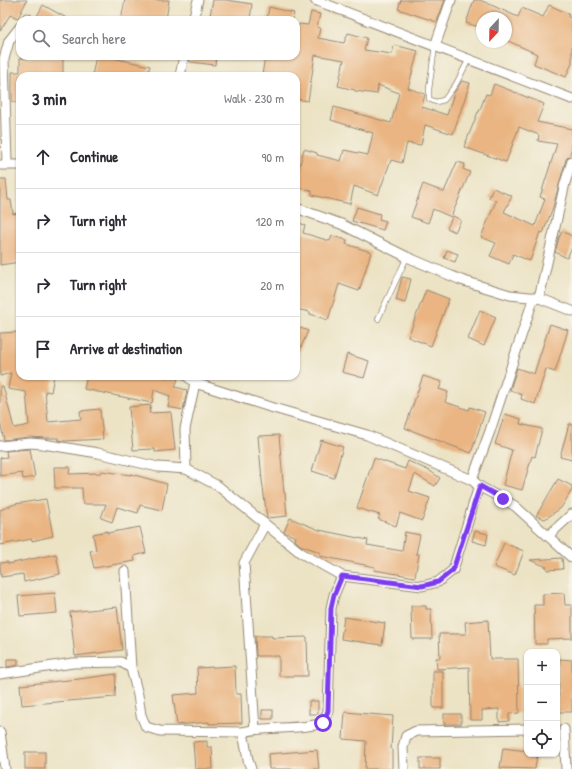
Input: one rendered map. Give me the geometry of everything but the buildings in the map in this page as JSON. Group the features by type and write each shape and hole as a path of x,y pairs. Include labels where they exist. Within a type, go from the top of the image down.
{"street":[{"path":"194,16 198,0"},
{"path":"315,0 572,99"},
{"path":"434,46 451,0"},
{"path":"16,32 9,41 4,59 3,164 16,166"},
{"path":"181,72 183,60"},
{"path":"0,446 30,443 43,444 98,453 158,467 186,469 218,486 301,553 342,576 422,586 438,582 453,570 490,432 536,298 572,161"},
{"path":"300,209 341,224 407,257 460,280 510,295 536,298 572,311"},
{"path":"191,380 194,383 270,407 367,435 476,483 515,506 572,558"},
{"path":"186,469 186,429 194,383"},
{"path":"548,536 572,514"},
{"path":"255,729 244,563 265,524"},
{"path":"125,572 131,668 141,714 146,727 160,731 243,732 255,729 308,727 323,723 328,711 331,608 334,595 342,576"},
{"path":"0,674 73,663 121,662 131,668"},
{"path":"404,769 403,747 406,736 416,731 524,729"},
{"path":"564,729 566,769"},
{"path":"0,732 4,768"},
{"path":"243,732 251,769"}],"lane":[{"path":"434,46 429,99 436,102 444,100 456,84 468,59"},
{"path":"378,319 407,257"}],"route":[{"path":"323,723 328,711 331,608 334,595 342,576 422,586 438,582 453,570 480,486 503,499"}]}
